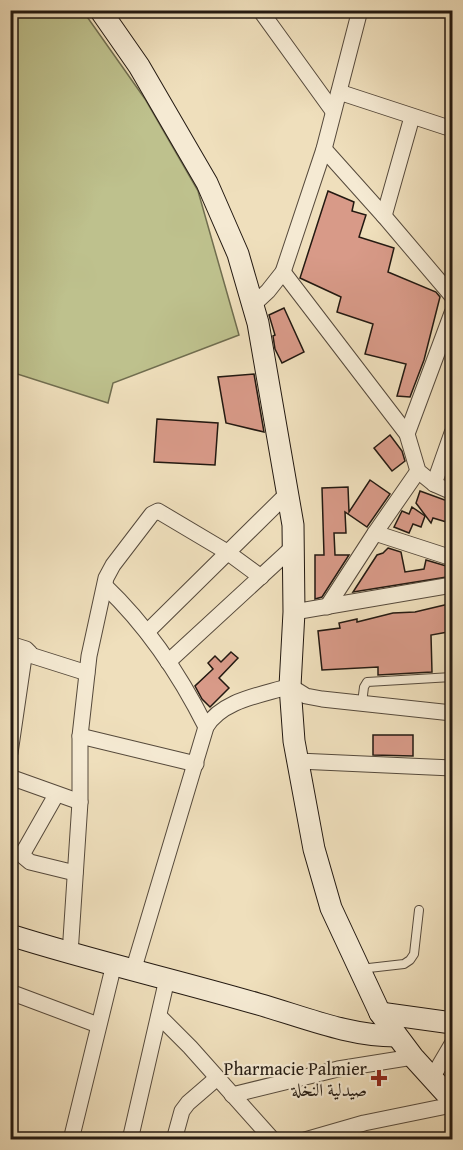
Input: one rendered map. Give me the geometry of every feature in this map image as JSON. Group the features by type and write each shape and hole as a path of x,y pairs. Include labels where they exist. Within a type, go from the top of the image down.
{"main road":[{"path":"100,10 139,66 207,183 238,254 253,305 262,343 293,525 294,612 290,686 294,741 314,849 331,909 380,1013 413,1057 453,1100"},
{"path":"10,935 70,954 260,1004 336,1028 377,1036 396,1036"},
{"path":"380,1013 453,1023"}],"street":[{"path":"260,10 333,111"},
{"path":"253,305 283,272 324,149 358,17 346,10"},
{"path":"339,92 453,129"},
{"path":"384,216 412,117"},
{"path":"324,149 453,296"},
{"path":"283,272 407,434 418,471 434,484 453,492"},
{"path":"407,434 453,314"},
{"path":"434,484 453,433"},
{"path":"327,607 418,471"},
{"path":"147,632 288,492"},
{"path":"70,954 80,802 80,736 95,624 106,578 113,565 154,512 163,513 227,552 261,577"},
{"path":"375,533 453,558"},
{"path":"168,662 293,547"},
{"path":"294,612 453,585"},
{"path":"105,586 129,609 147,632 190,696 206,727"},
{"path":"10,644 87,673"},
{"path":"10,753 24,657 30,653"},
{"path":"73,1139 98,1025 124,967 196,764 206,727 212,717 228,706 290,686 306,696 362,705 453,713"},
{"path":"80,736 196,764"},
{"path":"298,760 453,768"},
{"path":"10,777 80,802"},
{"path":"56,795 23,853 30,862 75,873"},
{"path":"130,1140 167,979"},
{"path":"10,992 98,1025"},
{"path":"159,1016 190,1047 273,1140"},
{"path":"432,1078 453,1044"},
{"path":"232,1095 338,1070 413,1057"},
{"path":"174,1140 182,1112 188,1103 217,1078"},
{"path":"304,1140 364,1123 453,1105"}],"lane":[{"path":"362,705 364,687 367,682 453,677"},
{"path":"359,969 404,964 410,960 414,954 418,910"}],"green space":[{"path":"11,10 83,11 145,99 198,191 239,335 113,383 108,403 11,372"}],"building":[{"path":"328,191 354,202 352,211 366,215 359,237 394,248 388,272 436,292 440,297 424,360 410,397 397,396 406,364 365,354 373,324 337,312 341,297 300,278"},
{"path":"284,308 304,352 282,363 275,349 273,336 275,335 269,315"},
{"path":"254,374 264,432 226,423 218,377"},
{"path":"157,419 218,423 215,465 154,462"},
{"path":"390,435 402,451 405,461 392,471 374,448"},
{"path":"370,480 390,494 367,527 345,512 346,533 334,533 335,555 349,555 322,597 315,599 315,555 324,555 322,488 348,487 349,512"},
{"path":"420,491 453,503 453,524 433,518 431,523 416,503"},
{"path":"412,507 425,516 421,527 413,524 409,533 394,527 402,511 409,514"},
{"path":"388,548 401,552 405,572 424,569 426,560 453,568 453,576 353,592 377,555"},
{"path":"453,603 453,631 431,635 432,672 378,675 378,667 322,670 318,631 340,628 339,623 357,619 357,622 393,613 415,612"},
{"path":"231,652 238,658 219,678 229,688 210,707 202,699 195,686 213,669 208,663 215,656 221,662"},
{"path":"373,735 413,735 413,756 373,755"}],"place":[{"name":"Pharmacie Palmier صيدلية النخلة","path":"379,1078"}]}
